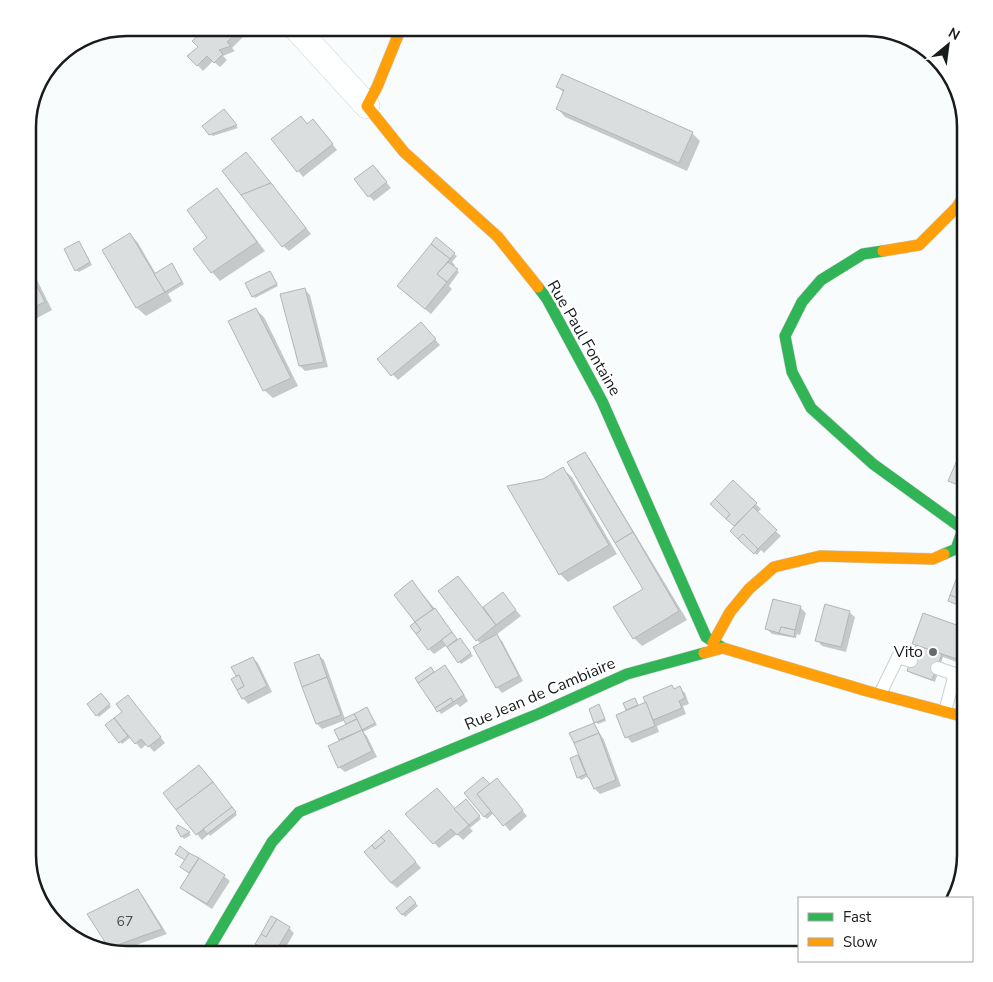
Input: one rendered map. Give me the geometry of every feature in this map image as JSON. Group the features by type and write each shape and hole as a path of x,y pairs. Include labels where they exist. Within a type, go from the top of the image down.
{"street":[{"path":"303,36 367,106 377,87 398,36"},
{"name":"Rue Paul Fontaine","path":"367,106 404,152 498,237 547,299 602,401 706,637 718,645"},
{"path":"957,207 919,245 863,254 821,280 802,302 786,336 792,372 811,408 872,464 937,508 957,526"},
{"path":"957,546 956,549 933,559 820,556 774,568 749,589 730,612 718,645 880,694 957,714"},
{"name":"Rue Jean de Cambiaire","path":"211,946 272,842 299,812 538,714 628,674 718,645"}],"lane":[{"path":"880,694 898,657 911,661"},
{"path":"937,668 955,674 945,711"}],"building":[{"path":"197,36 233,36 227,42 231,46 219,50 223,54 214,63 207,56 197,66 187,56 198,47 192,41"},
{"path":"562,74 693,132 679,163 556,109 564,90 556,87"},
{"path":"224,109 237,125 209,135 202,126"},
{"path":"301,116 307,124 313,119 333,144 297,172 271,139"},
{"path":"246,152 271,183 241,195 222,171"},
{"path":"373,165 387,182 368,197 354,179"},
{"path":"271,183 306,228 282,247 241,195"},
{"path":"217,188 257,242 211,273 193,249 207,238 187,210"},
{"path":"130,233 165,292 136,308 102,250"},
{"path":"436,237 455,253 450,259 431,244"},
{"path":"79,241 90,262 75,271 64,249"},
{"path":"431,244 450,259 437,274 447,282 425,309 397,286"},
{"path":"448,262 458,269 447,282 437,274"},
{"path":"172,263 182,282 165,292 154,274"},
{"path":"270,271 277,284 252,297 245,283"},
{"path":"36,284 45,302 36,306"},
{"path":"305,288 324,362 299,366 280,294"},
{"path":"256,308 291,378 263,391 228,321"},
{"path":"421,322 436,339 391,376 377,359"},
{"path":"585,452 633,532 615,543 567,462"},
{"path":"957,460 957,484 948,481"},
{"path":"563,467 609,545 559,575 507,486 543,479"},
{"path":"733,480 757,503 734,526 726,519 730,514 715,499"},
{"path":"715,499 730,514 726,519 710,504"},
{"path":"753,507 777,530 758,549 743,534 738,539 730,531"},
{"path":"633,532 679,611 633,639 613,607 643,589 615,543"},
{"path":"743,534 758,549 754,554 738,539"},
{"path":"458,576 496,625 476,641 438,591"},
{"path":"957,577 957,598 950,595"},
{"path":"412,580 433,609 415,622 394,595"},
{"path":"503,592 516,610 496,625 483,607"},
{"path":"950,595 957,598 957,605 948,601"},
{"path":"773,599 801,606 795,630 781,627 779,633 765,629"},
{"path":"825,604 850,611 841,647 815,641"},
{"path":"435,608 452,632 428,650 416,634 421,630 415,622"},
{"path":"923,613 957,625 957,659 912,644"},
{"path":"415,622 421,630 416,634 410,626"},
{"path":"781,627 795,630 794,637 779,633"},
{"path":"452,632 457,639 447,647 441,640"},
{"path":"497,634 519,676 496,688 473,647"},
{"path":"460,638 471,653 458,663 447,647"},
{"path":"916,645 942,654 932,680 907,671"},
{"path":"319,654 327,677 302,687 294,663"},
{"path":"253,657 267,686 242,699 237,690 244,686 239,675 236,676 231,667"},
{"path":"445,665 464,695 453,702 451,698 435,708 418,683"},
{"path":"431,667 434,672 418,683 415,678"},
{"path":"239,675 244,686 237,690 231,679"},
{"path":"327,677 341,715 316,724 302,687"},
{"path":"672,685 674,689 680,686 685,698 679,701 682,708 653,720 643,697"},
{"path":"101,693 110,704 96,716 87,704"},
{"path":"128,695 161,737 148,747 141,739 135,744 114,718 122,712 116,704"},
{"path":"451,698 453,702 437,712 435,708"},
{"path":"635,698 638,705 626,710 623,703"},
{"path":"646,702 655,726 625,738 616,715"},
{"path":"599,704 605,719 594,723 589,709"},
{"path":"367,707 375,723 362,730 354,714"},
{"path":"354,714 357,719 346,724 343,719"},
{"path":"114,718 128,736 119,743 105,725"},
{"path":"357,719 362,730 339,740 334,730"},
{"path":"594,723 599,733 574,743 569,733"},
{"path":"362,730 372,751 338,768 328,746"},
{"path":"599,733 616,780 594,789 574,743"},
{"path":"578,755 586,774 577,778 570,758"},
{"path":"199,765 213,782 176,810 163,793"},
{"path":"483,777 490,784 477,794 491,811 484,817 464,793"},
{"path":"497,778 523,810 503,826 477,794"},
{"path":"213,782 232,807 196,835 176,810"},
{"path":"437,788 469,825 457,835 451,829 433,844 405,814"},
{"path":"466,799 480,816 469,825 454,809"},
{"path":"232,807 236,812 207,834 203,829"},
{"path":"178,825 190,832 181,837 176,828"},
{"path":"389,830 416,862 391,883 364,852 372,845 375,849 385,841 381,837"},
{"path":"381,837 385,841 375,849 372,845"},
{"path":"180,846 189,853 185,860 175,854"},
{"path":"189,853 199,858 189,873 180,867"},
{"path":"199,858 225,875 207,904 180,888"},
{"path":"138,889 162,929 117,945 109,944 106,943 87,914"},
{"path":"410,896 416,903 402,915 396,908"},
{"path":"271,916 277,919 266,937 261,934"},
{"path":"277,919 290,927 279,946 259,946 255,944 261,934 266,937"}],"traffic: fast":[{"path":"883,251 863,254 821,280 802,302 785,336 792,372 811,408 873,464 957,525"},
{"path":"538,287 547,299 602,401 706,637 723,648"},
{"path":"944,554 956,549 957,546"},
{"path":"211,946 272,842 299,812 538,714 627,674 704,653"}],"traffic: slow":[{"path":"398,36 377,87 367,106 404,152 498,237 538,287"},
{"path":"883,251 919,245 957,207"},
{"path":"713,643 730,612 749,589 774,567 820,556 933,559 944,554"},
{"path":"704,653 723,648 867,691 957,715"}],"place":[{"name":"Vito","path":"933,652"}]}
